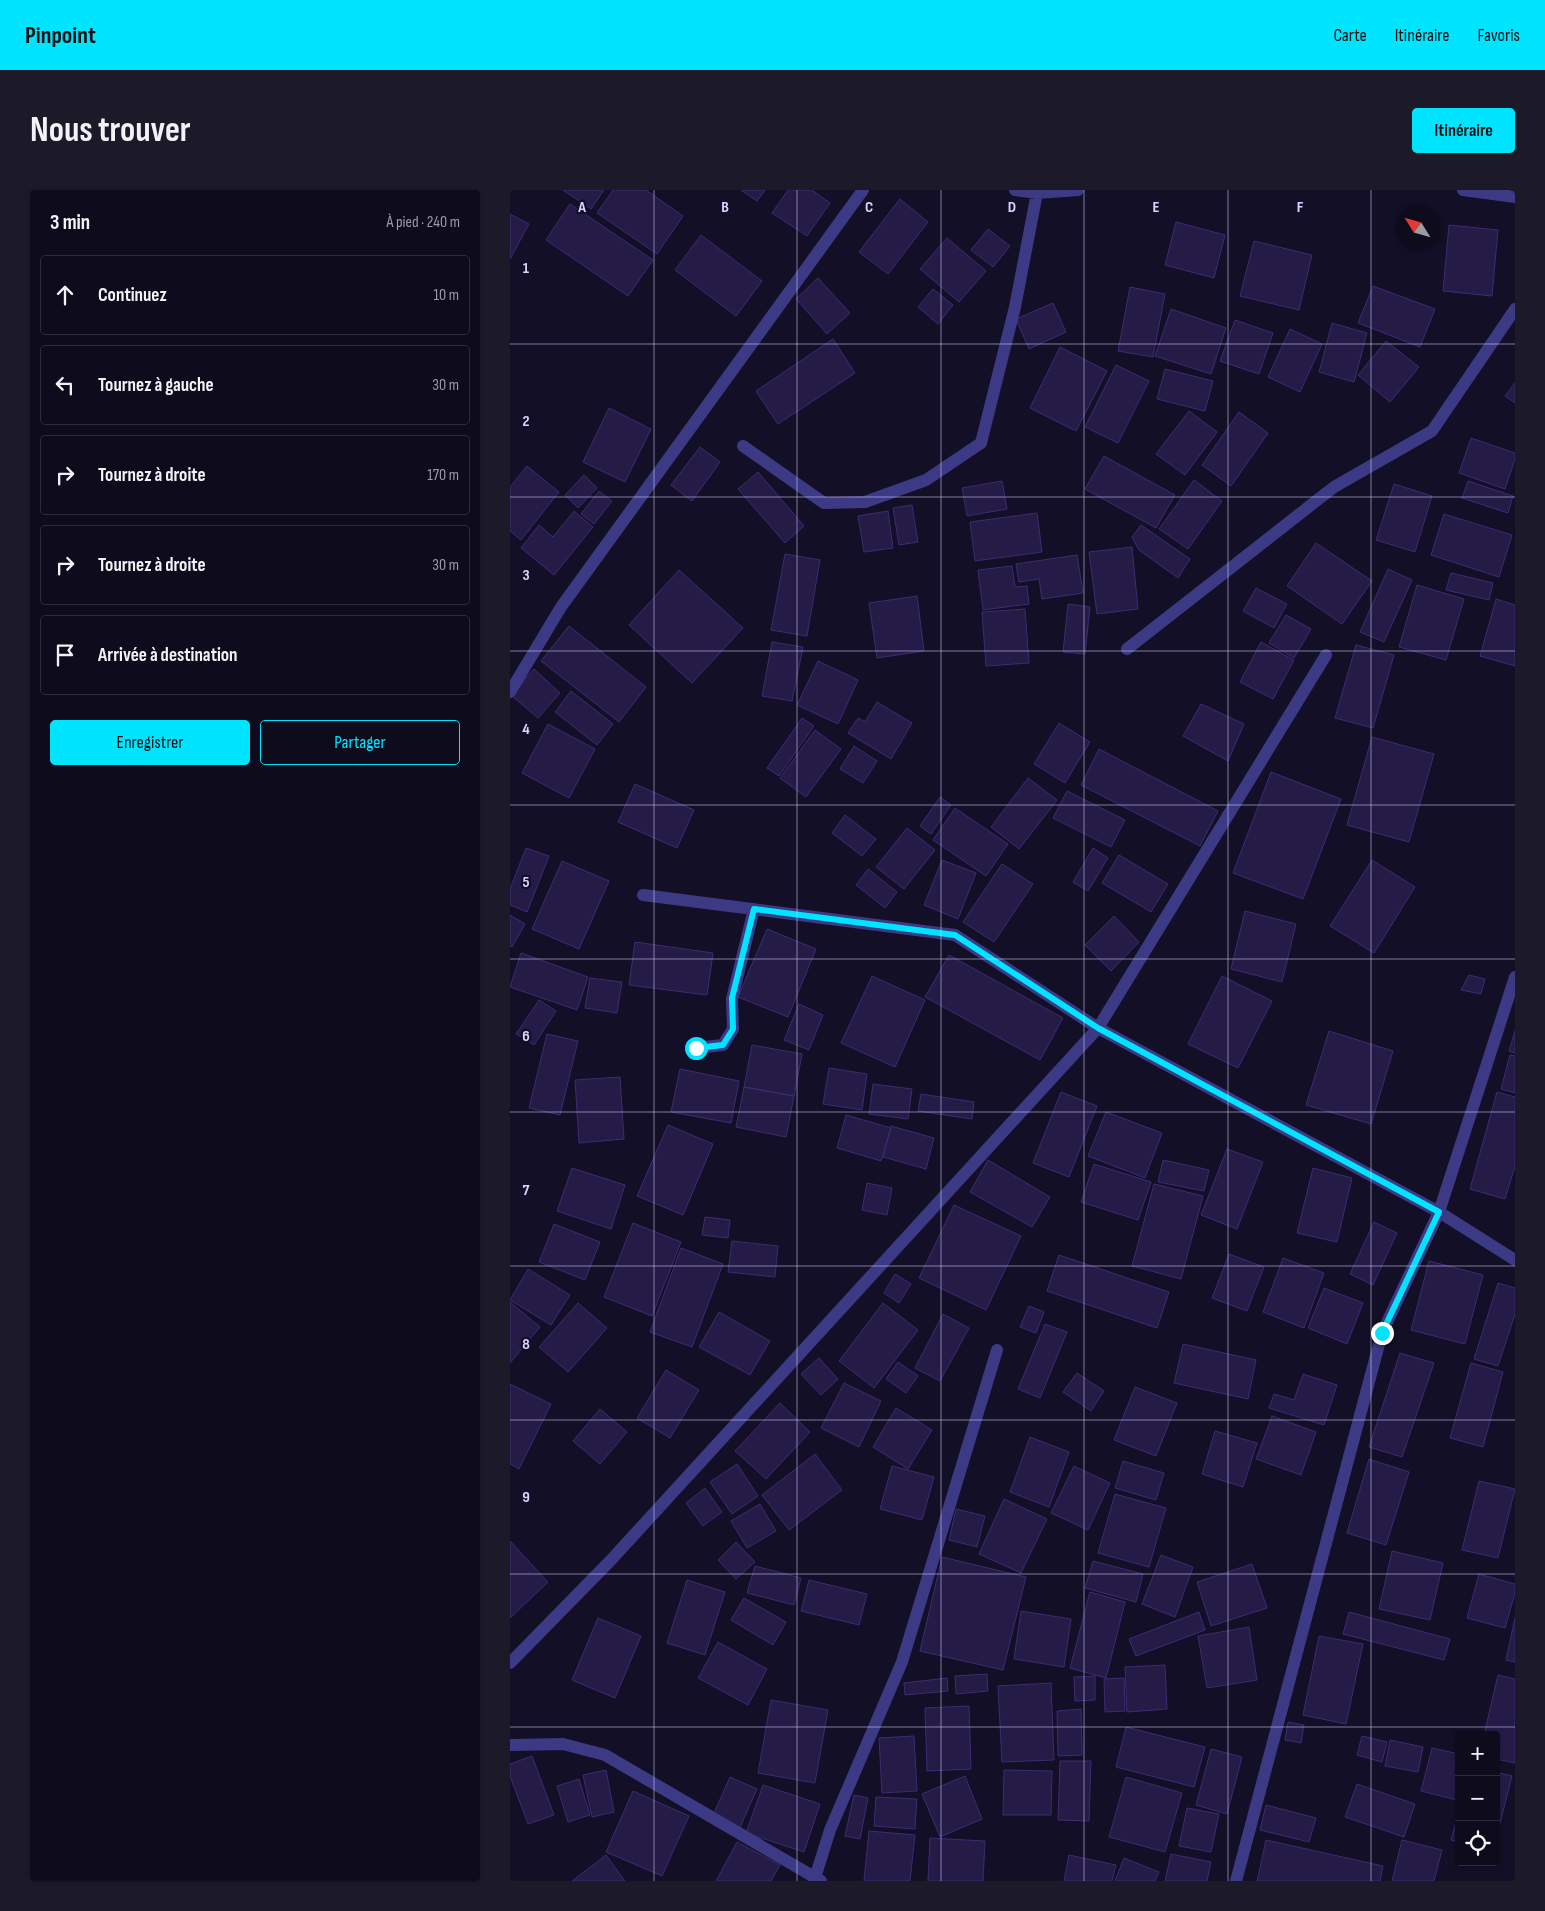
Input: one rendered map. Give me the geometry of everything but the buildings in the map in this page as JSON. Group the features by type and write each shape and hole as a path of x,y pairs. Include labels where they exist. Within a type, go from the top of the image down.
{"street":[{"path":"510,692 561,607 863,190"},
{"path":"1015,190 1037,193 1078,190"},
{"path":"1463,190 1515,197"},
{"path":"743,446 824,503 865,502 926,480 981,442 1015,307 1037,193"},
{"path":"1127,649 1334,487 1432,431 1515,309"},
{"path":"510,1663 611,1560 1098,1028 1326,655"},
{"path":"643,895 955,935 1098,1028 1439,1212 1515,1260"},
{"path":"696,1048 723,1045 733,1029 732,998 754,909"},
{"path":"1236,1881 1382,1333 1439,1212 1515,976"},
{"path":"510,1745 563,1744 605,1754 816,1880 830,1830 902,1662 998,1350"}],"route":[{"path":"696,1048 723,1045 733,1029 732,998 754,909 955,935 1098,1028 1439,1212 1382,1333"}]}
